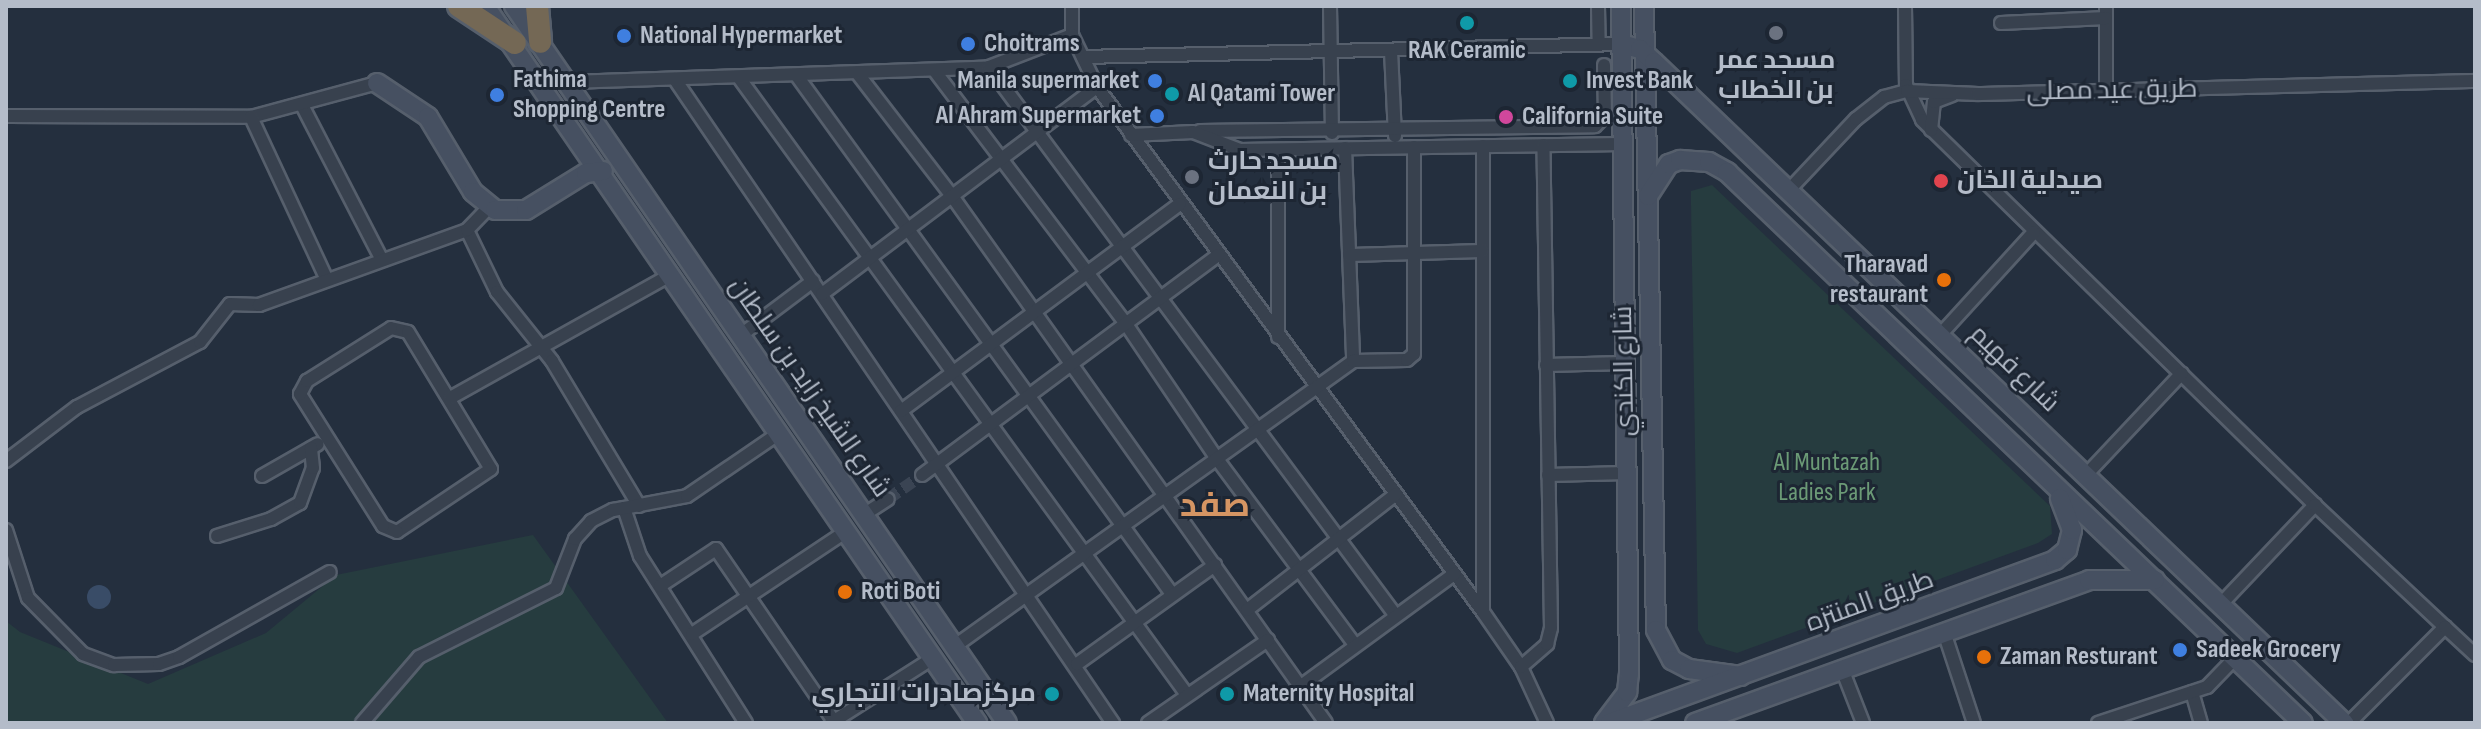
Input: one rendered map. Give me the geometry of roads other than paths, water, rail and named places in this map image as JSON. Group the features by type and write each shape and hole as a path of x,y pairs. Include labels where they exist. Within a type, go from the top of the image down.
{"highway":[{"path":"459,6 515,43"},
{"path":"537,6 540,42"}],"street":[{"name":"شارع الشيخ زايد بن سلطان","path":"485,6 515,43 603,171 778,434 977,723"},
{"name":"شارع الشيخ زايد بن سلطان","path":"514,6 1007,723"},
{"path":"1072,6 1072,35 1097,87 1180,204 1483,612 1521,667 1547,723"},
{"path":"1330,6 1332,129 1339,148 1349,255 1353,361"},
{"path":"1598,6 1599,45"},
{"name":"شارع الكندي","path":"1604,723 1627,692 1629,674 1621,6"},
{"name":"شارع الكندي","path":"1644,6 1656,630 1672,660 1689,669 1741,676"},
{"path":"1905,6 1907,91 1931,130 2315,505 2475,655"},
{"path":"2001,23 2106,12 2106,91"},
{"path":"569,82 740,79 989,67 1072,35"},
{"path":"1083,57 1621,44 1646,54"},
{"path":"1391,51 1395,147"},
{"name":"شارع فهيم","path":"1646,54 2221,604 2327,715 2347,723"},
{"path":"1131,135 1595,126 1605,116 1604,65"},
{"path":"989,67 1396,616"},
{"path":"934,70 1126,324 1217,459 1355,645"},
{"path":"858,74 952,196 1326,723"},
{"path":"797,76 1172,594"},
{"path":"740,79 1187,695"},
{"path":"676,81 1077,664 1113,723"},
{"name":"طريق عيد مصلى","path":"1789,190 1856,119 1884,97 1907,91 1963,94 2475,81"},
{"path":"6,116 251,117 377,83 428,117 473,192 489,207 503,212 526,210 586,173 603,171"},
{"path":"822,294 1097,87"},
{"path":"1931,130 1934,102 1963,94"},
{"path":"302,105 381,258"},
{"path":"251,117 326,278"},
{"path":"1193,132 1233,150 1622,144"},
{"path":"1521,667 1547,644 1551,628 1543,145"},
{"path":"1483,146 1483,612"},
{"path":"955,646 1353,361 1407,360 1414,354 1414,147"},
{"path":"1278,150 1278,337"},
{"path":"1648,196 1669,164 1680,160 1709,162 1727,172 2303,723"},
{"path":"901,411 1180,204"},
{"path":"6,474 7,460 77,407 200,342 230,304 259,305 381,258 467,230 489,207"},
{"path":"467,230 497,292 540,347 639,506"},
{"path":"1940,335 2034,232"},
{"path":"1622,233 1634,244 1648,234"},
{"path":"1349,255 1483,251"},
{"path":"922,475 1218,255"},
{"path":"450,398 672,274"},
{"path":"741,335 813,281"},
{"path":"395,326 408,332 491,469 397,532 383,526 328,439 302,399 304,384 395,326"},
{"path":"1546,365 1624,363"},
{"path":"2085,476 2182,373"},
{"path":"362,723 419,657 556,588 580,531 603,514 687,496 778,434"},
{"path":"262,476 328,439"},
{"path":"2040,472 2036,447 2057,447"},
{"path":"217,536 271,519 300,503 313,468 311,448"},
{"name":"طريق المنتزه","path":"1610,723 2055,560 2071,542 2070,518 2040,472"},
{"path":"1548,475 1626,473"},
{"path":"1247,610 1396,494"},
{"path":"865,514 888,499"},
{"path":"2221,604 2315,505"},
{"path":"624,508 640,556 746,723"},
{"path":"6,530 28,598 83,654 106,664 159,664 179,657 330,572"},
{"path":"692,634 845,532"},
{"path":"660,586 716,549 751,595 833,722 933,658"},
{"path":"1077,664 1215,565"},
{"path":"1301,686 1454,574"},
{"name":"طريق المنتزه","path":"1703,722 2007,609 2103,577 2155,580"},
{"path":"1999,583 2009,591 2007,609"},
{"path":"2347,723 2445,627"},
{"path":"1944,632 1974,723"},
{"path":"1148,723 1268,640"},
{"path":"2098,723 2132,718 2207,687 2235,658"},
{"path":"1842,669 1863,723"},
{"path":"2192,692 2201,723"}],"water":[{"path":"99,585 108,588 111,597 108,606 99,609 90,606 87,597 90,588"}],"tunnel":[{"path":"888,499 922,475"}],"place":[{"name":"RAK Ceramic","path":"1467,23"},
{"name":"مسجد عمر بن الخطاب","path":"1776,33"},
{"name":"National Hypermarket","path":"624,36"},
{"name":"Choitrams","path":"968,44"},
{"name":"Manila supermarket","path":"1155,81"},
{"name":"Invest Bank","path":"1570,81"},
{"name":"Al Qatami Tower","path":"1172,94"},
{"name":"Fathima Shopping Centre","path":"497,95"},
{"name":"Al Ahram Supermarket","path":"1157,116"},
{"name":"California Suite","path":"1506,117"},
{"name":"مسجد حارث بن النعمان","path":"1192,177"},
{"name":"صيدلية الخان","path":"1941,181"},
{"name":"Tharavad restaurant","path":"1944,280"},
{"name":"Roti Boti","path":"845,592"},
{"name":"Sadeek Grocery","path":"2180,650"},
{"name":"Zaman Resturant","path":"1984,657"},
{"name":"مركزصادرات التجاري","path":"1052,694"},
{"name":"Maternity Hospital","path":"1227,694"}],"district":[{"name":"صفد","path":"1215,506"}],"park label":[{"name":"Al Muntazah Ladies Park","path":"1827,478"}]}
